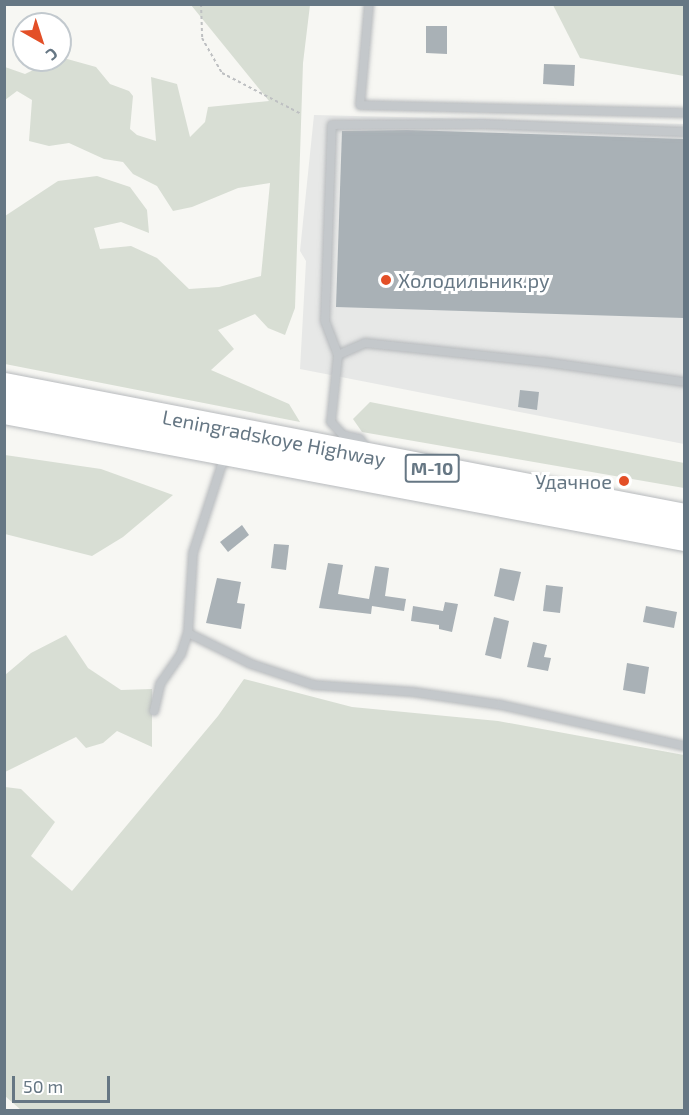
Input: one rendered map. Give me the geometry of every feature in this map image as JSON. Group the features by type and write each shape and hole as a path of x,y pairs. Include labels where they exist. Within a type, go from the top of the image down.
{"highway":[{"name":"Leningradskoye Highway","path":"4,386 684,516"},
{"name":"Leningradskoye Highway","path":"4,410 684,537"}],"lane":[{"path":"369,4 360,105 684,113"},
{"path":"372,456 360,439 344,435 331,422 339,355 325,321 332,125 483,124 684,132"},
{"path":"339,355 365,343 544,362 684,382"},
{"path":"154,711 160,684 181,654 188,633 193,553 226,451"},
{"path":"188,633 251,664 314,685 413,692 501,705 684,746"}],"path":[{"path":"201,4 202,38 222,73 301,114"}],"shaded area":[{"path":"191,5 310,5 303,63 295,308 285,335 268,328 255,314 218,330 234,349 211,370 289,404 300,422 5,364 5,216 58,181 97,176 130,187 147,210 149,233 121,222 94,228 100,249 131,246 157,258 189,289 219,287 261,276 270,183 238,188 192,207 173,211 157,186 133,174 123,162 104,159 69,143 49,146 29,141 32,100 17,91 5,100 5,67 12,69 12,72 25,74 29,72 72,72 72,60 96,67 110,84 129,91 133,96 130,129 137,135 156,141 151,77 177,84 190,137 205,122 208,107 269,101"},
{"path":"553,5 684,5 684,76 580,58"},
{"path":"314,115 684,124 684,444 300,369 306,261 300,251"},
{"path":"370,402 684,463 684,488 362,432 353,419"},
{"path":"5,455 101,469 173,495 123,537 92,556 5,534"},
{"path":"66,635 88,668 121,690 152,689 152,747 117,731 103,743 86,748 76,737 5,772 5,675 31,653"},
{"path":"244,679 352,707 498,721 684,755 684,1110 21,1110 5,1096 5,787 21,789 55,822 31,856 72,891 218,716"}],"building":[{"path":"426,26 447,26 447,54 426,53"},
{"path":"544,64 575,65 574,86 543,84"},
{"path":"407,130 684,139 684,318 336,307 342,131"},
{"path":"520,390 539,392 537,410 518,407"},
{"path":"242,525 249,535 228,552 220,542"},
{"path":"274,544 289,545 286,570 271,568"},
{"path":"328,563 343,565 338,594 369,599 375,566 389,568 385,596 406,599 404,611 372,606 371,614 319,608"},
{"path":"500,568 521,572 514,601 494,596"},
{"path":"217,578 241,582 237,603 245,604 241,629 206,623"},
{"path":"546,585 563,587 560,613 543,611"},
{"path":"445,602 458,604 452,632 439,629 439,625 411,621 413,606 443,611"},
{"path":"646,606 677,612 674,628 643,622"},
{"path":"494,617 509,621 501,659 485,655"},
{"path":"533,642 547,645 544,657 551,658 548,671 527,667"},
{"path":"627,663 649,667 645,694 623,690"}],"place":[{"name":"Холодильник.ру","path":"386,280"},
{"name":"Удачное","path":"624,481"}]}
